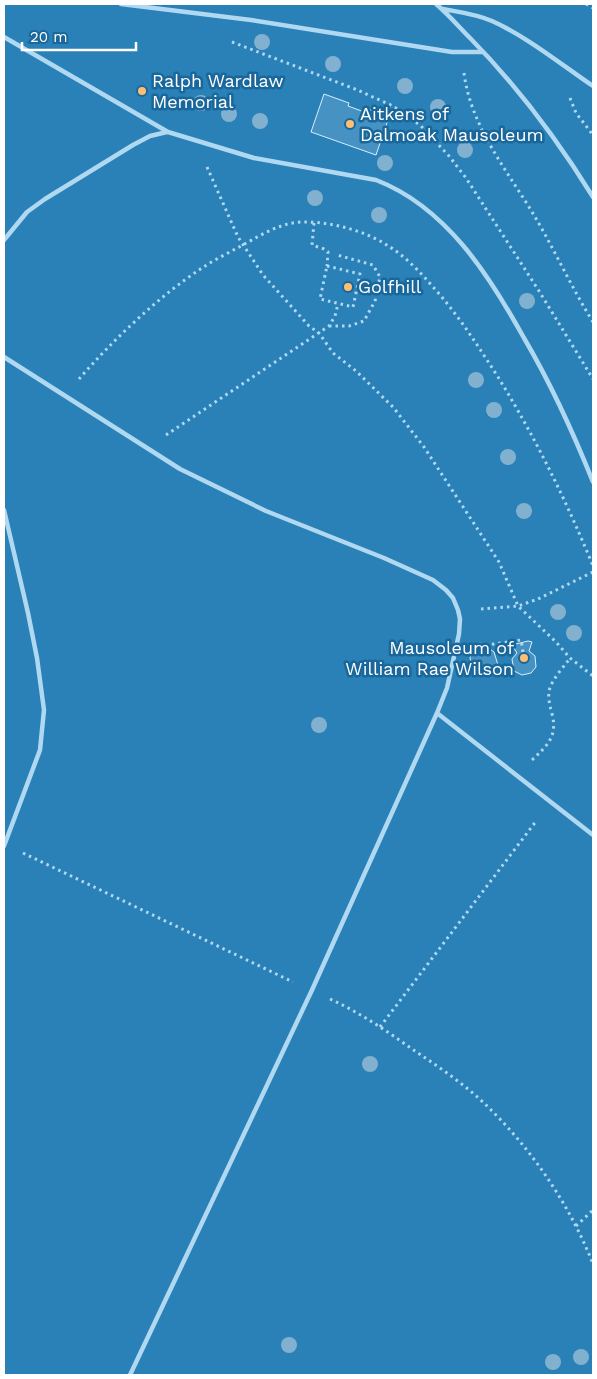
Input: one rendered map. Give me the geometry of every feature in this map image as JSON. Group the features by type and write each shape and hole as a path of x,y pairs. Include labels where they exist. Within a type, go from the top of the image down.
{"street":[{"path":"121,4 252,20 463,52 483,52"},
{"path":"436,4 483,52 538,116 593,197"},
{"path":"441,8 472,15 498,24 593,86"},
{"path":"4,37 168,132 254,158 376,180 392,187 425,209 455,236 492,285 512,316 558,401 593,482"},
{"path":"4,240 27,212 45,199 133,145 150,136 168,132"},
{"path":"4,357 180,469 266,511 384,558 433,580 453,598 460,619 459,634 447,688 437,713 312,990 130,1375"},
{"path":"4,510 28,614 40,676 44,710 40,750 4,845"},
{"path":"437,713 593,835"}],"path":[{"path":"586,4 593,8"},
{"path":"230,41 355,89 393,106 421,126 443,148 466,178 544,298 593,379"},
{"path":"463,52 464,76 470,101 482,129 538,222 593,322"},
{"path":"204,159 243,245 263,275 309,326 319,333 333,353 356,371 393,407 424,447 499,562 518,606 570,658 593,676"},
{"path":"314,223 312,246 328,252 320,299 353,307 360,274 327,266"},
{"path":"65,395 108,347 166,296 202,268 268,231 290,224 314,223 357,231 390,246 417,269 470,333 522,419 553,476 593,566"},
{"path":"329,326 349,326 364,322 375,301 380,277 373,264 337,255"},
{"path":"147,448 329,326 335,316 338,304"},
{"path":"458,610 518,606 538,599 593,572"},
{"path":"473,644 487,645 521,640 524,652"},
{"path":"515,775 548,745 554,732 554,720 548,701 549,689 570,658"},
{"path":"380,1027 551,802"},
{"path":"4,845 339,1003 380,1027 444,1072 484,1104 522,1144 548,1179 576,1226 593,1264"},
{"path":"576,1226 593,1210"}],"shaded area":[{"path":"4,4 593,4 593,1375 4,1375"}],"building":[{"name":"Aitkens of Dalmoak Mausoleum","path":"324,94 349,103 348,106 367,113 368,109 389,117 376,155 311,132"},
{"name":"Mausoleum of William Rae Wilson","path":"528,641 532,642 529,651 535,656 536,667 531,673 522,675 514,671 512,659 517,653 512,645"},
{"path":"490,649 494,652 498,665 496,668 473,672 471,655"}],"place":[{"name":"Ralph Wardlaw Memorial","path":"142,91"},
{"name":"Aitkens of Dalmoak Mausoleum","path":"350,124"},
{"name":"Golfhill","path":"348,287"},
{"name":"Mausoleum of William Rae Wilson","path":"524,658"}]}
